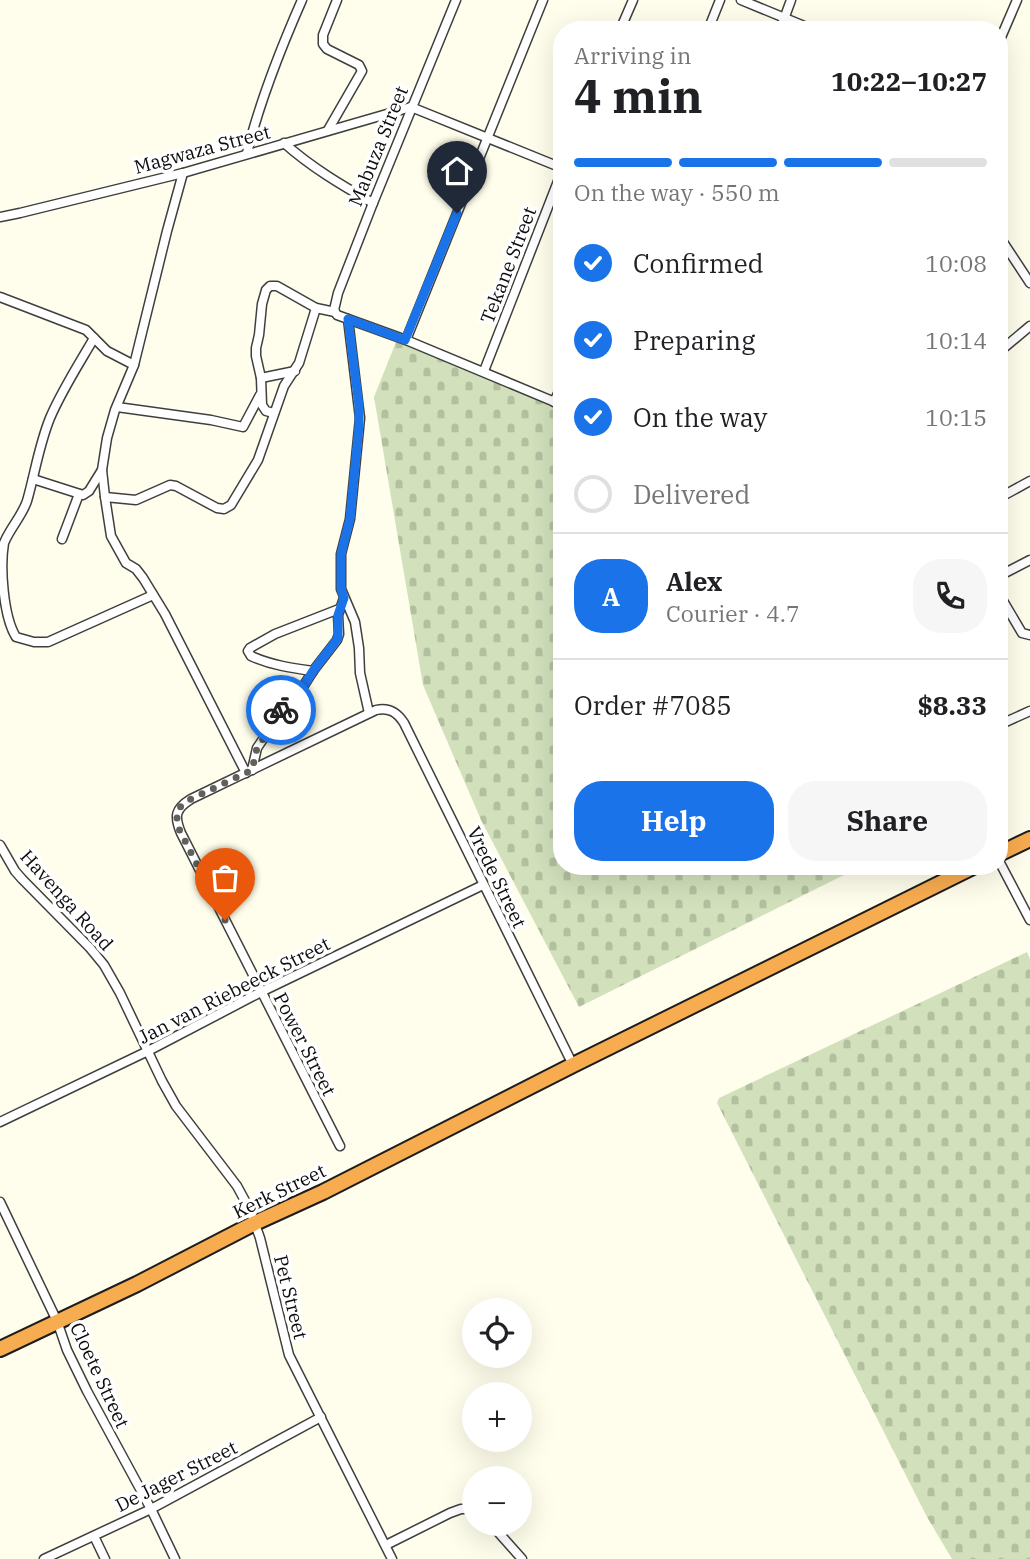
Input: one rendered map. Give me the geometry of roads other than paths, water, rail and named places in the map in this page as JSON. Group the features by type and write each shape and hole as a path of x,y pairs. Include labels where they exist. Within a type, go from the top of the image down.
{"highway":[{"path":"1008,850 1030,839"},
{"name":"Kerk Street","path":"0,1349 323,1192 957,875"}],"street":[{"path":"247,153 262,98 302,0"},
{"path":"328,130 362,71 359,65 327,49 323,44 323,35 337,0"},
{"name":"Mabuza Street","path":"334,309 373,203 456,0"},
{"path":"405,340 543,0"},
{"path":"624,21 633,0"},
{"path":"712,21 720,0"},
{"path":"741,0 794,21"},
{"path":"783,21 791,0"},
{"path":"1008,21 1017,0"},
{"path":"411,107 553,165"},
{"name":"Magwaza Street","path":"0,217 183,173 411,107"},
{"path":"284,143 332,180 373,203"},
{"path":"183,173 134,366 107,438 102,470 111,536 126,563 136,569 165,614 249,771"},
{"name":"Tekane Street","path":"484,371 553,192"},
{"path":"1008,250 1030,283"},
{"path":"274,413 263,408 256,356 265,290 270,286 277,286 316,307 334,309 348,319 484,371 553,402"},
{"path":"0,297 86,330 107,351 134,366"},
{"path":"105,497 136,500 173,485 210,506 227,508 255,468 284,386 299,363 316,307"},
{"path":"249,771 369,713 360,674 355,622 341,589 341,554 350,519 359,418 348,319"},
{"path":"1008,344 1030,326"},
{"path":"94,338 51,416 40,446 24,508 5,540 0,559 3,599 16,637 34,642 48,642 153,595"},
{"path":"261,378 295,371"},
{"path":"117,407 211,420 242,428 261,393"},
{"path":"33,479 79,494 87,493 102,470"},
{"path":"1008,493 1030,481"},
{"path":"62,539 79,494"},
{"path":"1008,571 1030,560"},
{"path":"249,771 261,741 281,709 301,690 338,638 337,619 344,598"},
{"path":"313,671 272,664 251,656 248,651 275,634 339,608"},
{"path":"1008,610 1021,633 1030,635"},
{"name":"Vrede Street","path":"369,713 387,709 398,714 404,723 573,1065"},
{"path":"1008,721 1030,711"},
{"name":"Power Street","path":"249,771 182,805 176,818 181,834 340,1146"},
{"name":"Havenga Road","path":"0,845 22,879 98,957 120,993 148,1051"},
{"path":"1006,875 1030,920"},
{"name":"Jan van Riebeeck Street","path":"0,1122 483,885"},
{"name":"Pet Street","path":"148,1051 176,1105 246,1201 265,1255 289,1355 392,1559"},
{"name":"Cloete Street","path":"0,1202 87,1391 175,1559"},
{"name":"De Jager Street","path":"44,1559 151,1509 321,1417"},
{"path":"386,1545 462,1508"},
{"path":"93,1536 104,1559"},
{"path":"502,1536 522,1559"}]}
